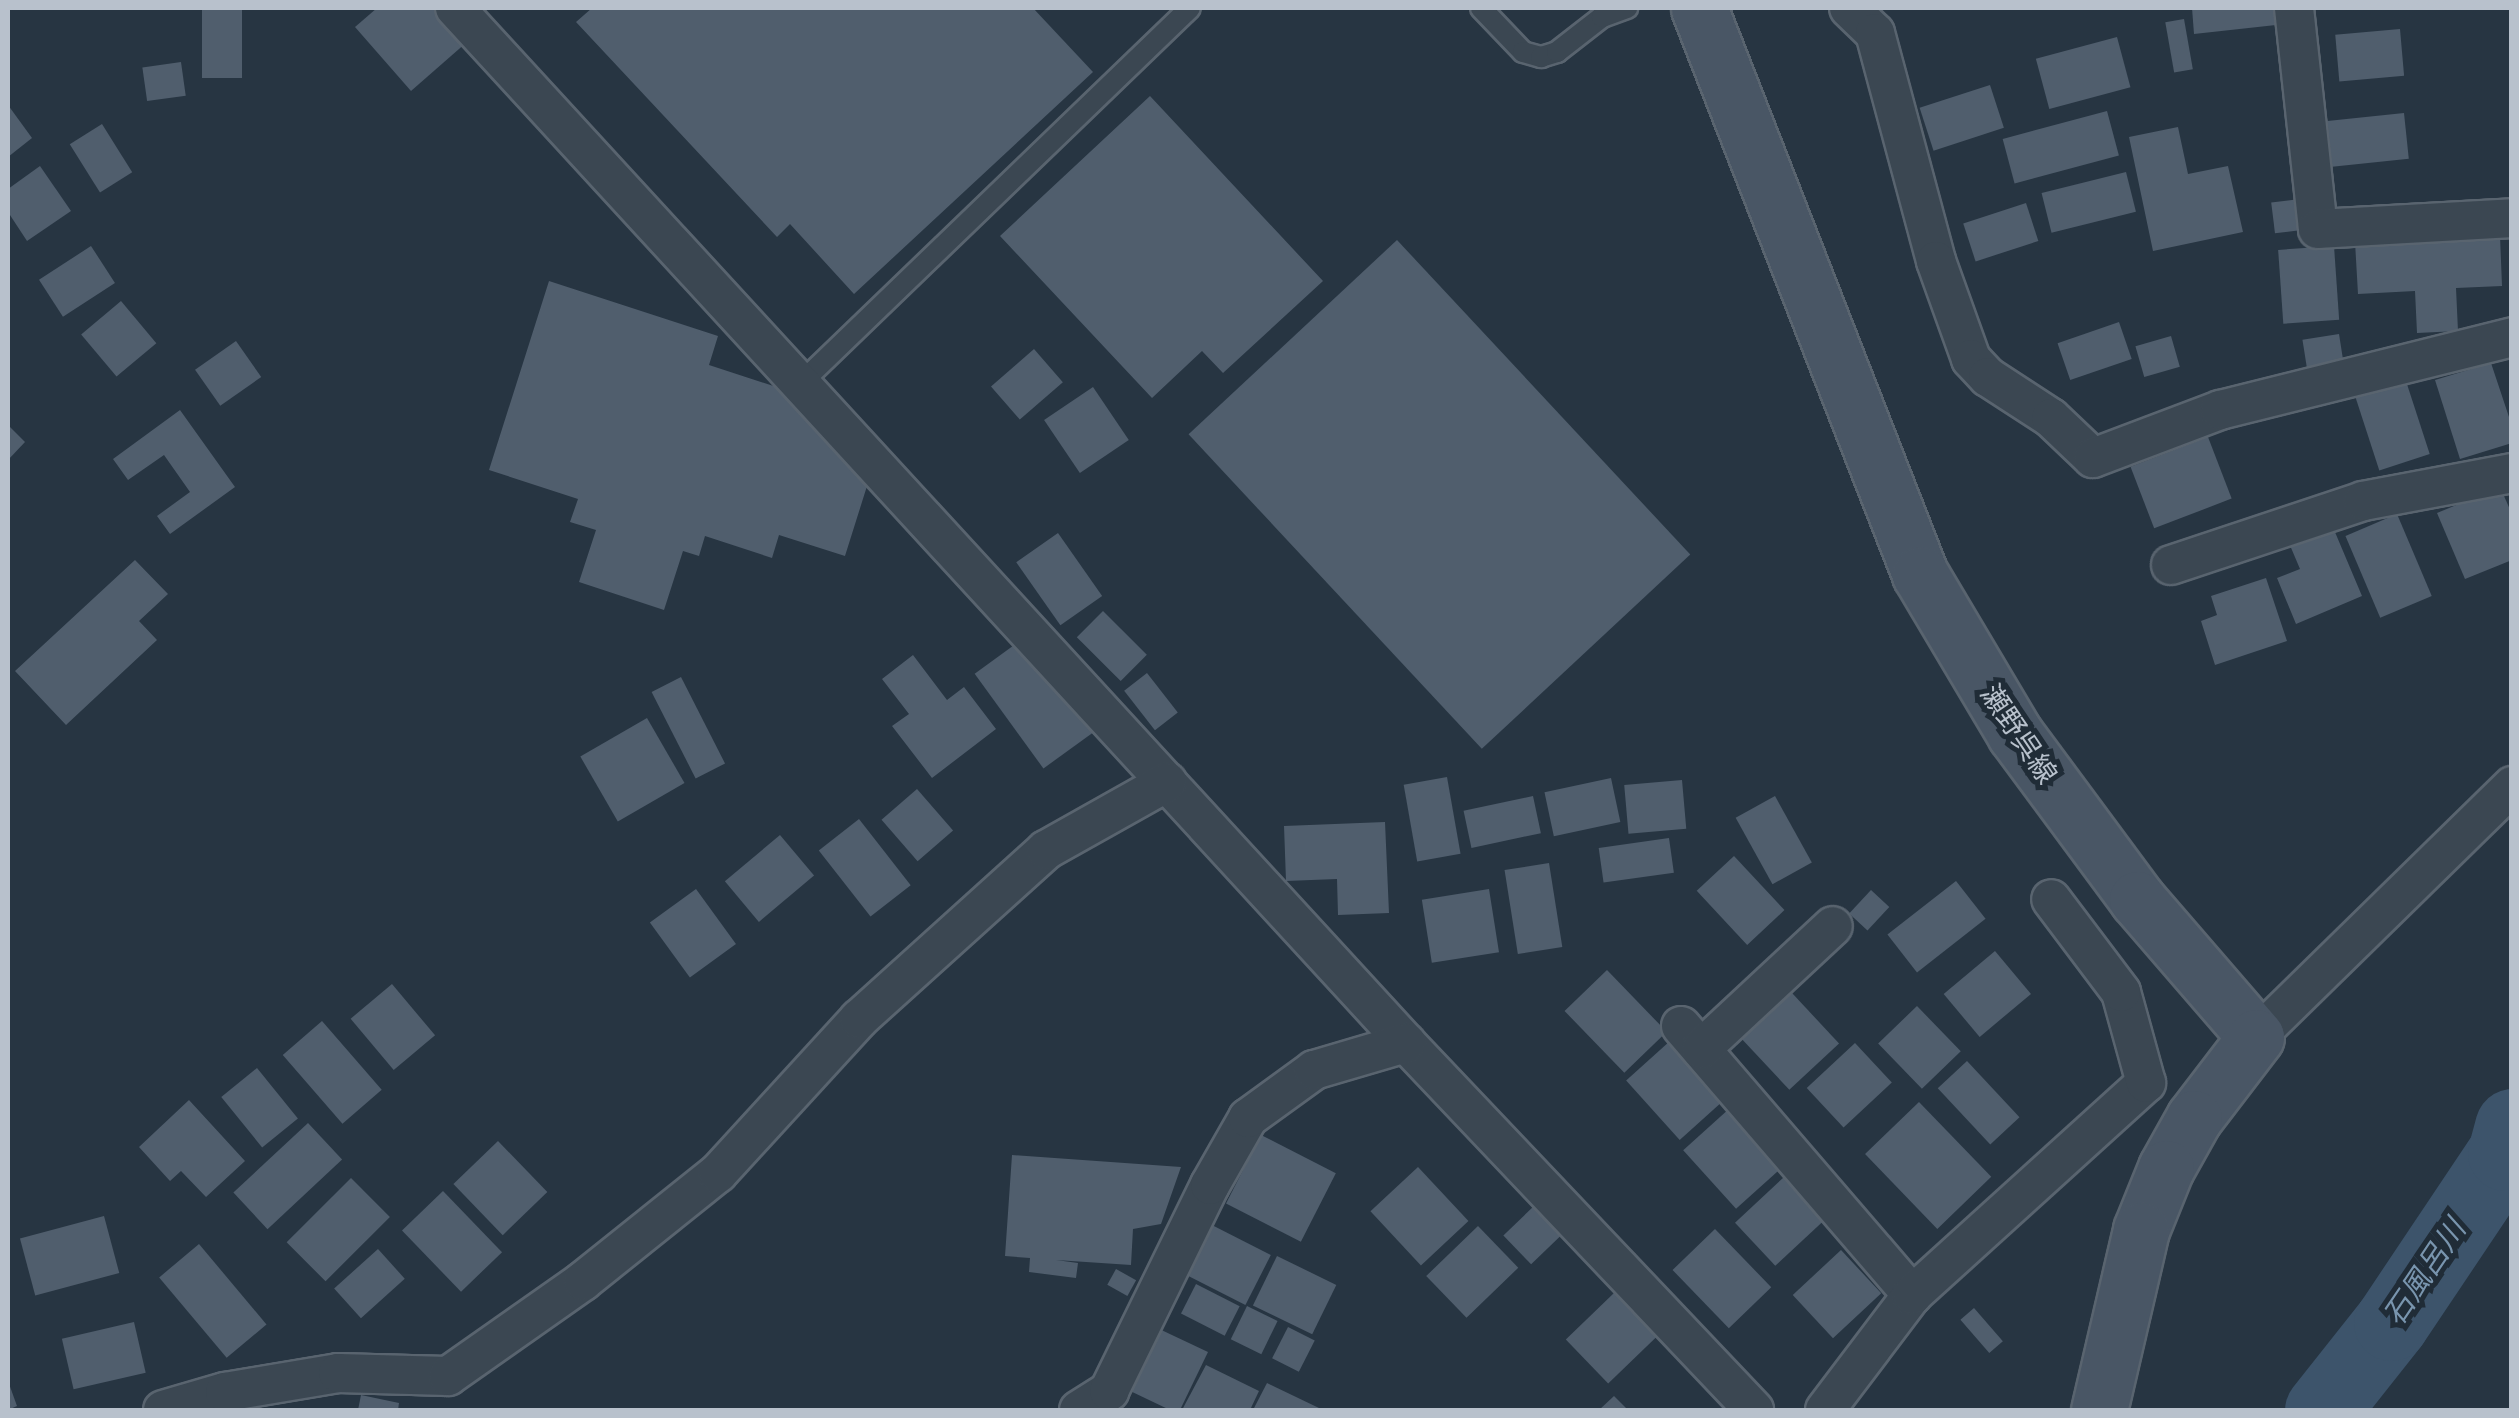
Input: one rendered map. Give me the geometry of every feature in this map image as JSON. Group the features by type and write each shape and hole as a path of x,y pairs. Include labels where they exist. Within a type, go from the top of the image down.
{"main road":[{"name":"瀬野呉線","path":"1700,8 1920,574 2014,734 2137,899 2256,1037"},
{"path":"2099,1410 2140,1230 2166,1168 2194,1118 2256,1037"}],"street":[{"path":"455,8 1406,1043 1754,1410"},
{"path":"1849,8 1875,33 1936,261 1971,358 1988,377 2052,418 2093,458 2220,410 2512,337"},
{"path":"2294,8 2318,229 2512,218"},
{"path":"2171,565 2363,501 2512,474"},
{"path":"164,1410 226,1392 338,1373 448,1376 583,1281 718,1174 859,1019 1046,850 1167,782"},
{"path":"2256,1037 2512,786"},
{"path":"1825,1410 1912,1295 2146,1082 2122,992 2051,899"},
{"path":"1833,926 1691,1037 1912,1295"},
{"path":"1080,1410 1109,1391 1210,1184 1248,1118 1314,1070 1406,1043"}],"lane":[{"path":"802,384 1190,8"},
{"path":"1481,8 1523,52 1540,57 1557,52 1602,17 1627,8"}],"building":[{"path":"202,8 242,8 242,78 202,78"},
{"path":"377,8 437,8 467,42 411,91 355,27"},
{"path":"592,8 1033,8 1093,72 854,294 790,224 777,237 576,22"},
{"path":"2192,8 2274,8 2276,25 2194,34"},
{"path":"2184,19 2193,69 2174,73 2165,22"},
{"path":"2400,29 2404,76 2339,81 2335,35"},
{"path":"2117,37 2130,87 2049,109 2036,59"},
{"path":"181,62 186,96 147,101 142,67"},
{"path":"1990,85 2004,128 1934,151 1920,108"},
{"path":"1150,96 1323,281 1223,373 1202,351 1152,398 1000,236"},
{"path":"8,105 32,138 8,157"},
{"path":"2107,111 2119,155 2015,183 2003,139"},
{"path":"2404,113 2409,159 2332,167 2327,121"},
{"path":"102,124 132,172 100,192 70,144"},
{"path":"2178,127 2188,174 2228,166 2243,232 2153,251 2129,137"},
{"path":"40,166 71,211 27,241 8,212 8,189"},
{"path":"2126,172 2136,212 2052,233 2042,193"},
{"path":"2300,199 2304,230 2275,233 2271,203"},
{"path":"2026,203 2038,241 1976,261 1963,223"},
{"path":"2500,235 2502,286 2456,288 2458,331 2417,333 2415,291 2358,294 2355,242"},
{"path":"1397,240 1690,554 1482,749 1189,434"},
{"path":"91,246 115,283 63,317 39,280"},
{"path":"2334,246 2339,320 2283,324 2278,250"},
{"path":"549,281 718,336 709,365 801,395 873,467 845,556 779,535 772,558 705,536 699,556 683,551 664,610 579,582 596,530 570,522 578,499 489,470"},
{"path":"121,301 156,343 117,377 81,334"},
{"path":"2119,322 2132,359 2070,380 2058,343"},
{"path":"2339,334 2344,364 2307,369 2302,340"},
{"path":"2171,336 2180,367 2144,377 2135,346"},
{"path":"236,341 261,377 220,406 195,370"},
{"path":"1034,349 1063,382 1020,420 991,386"},
{"path":"2491,363 2512,426 2512,443 2460,459 2435,380"},
{"path":"2405,378 2430,454 2379,470 2355,394"},
{"path":"1093,387 1129,440 1080,473 1044,420"},
{"path":"180,410 235,487 170,534 157,516 190,492 164,455 128,480 113,459"},
{"path":"8,425 25,442 8,460"},
{"path":"2208,437 2232,499 2154,528 2131,467"},
{"path":"2500,487 2512,514 2512,560 2465,579 2437,513"},
{"path":"2397,514 2432,596 2380,618 2345,536"},
{"path":"2332,525 2362,596 2296,624 2277,578 2300,569 2289,543"},
{"path":"1058,533 1102,596 1060,625 1016,562"},
{"path":"135,560 168,594 139,621 157,640 66,725 15,671"},
{"path":"2266,578 2287,641 2215,665 2201,621 2217,615 2211,596"},
{"path":"1103,611 1147,655 1121,681 1077,637"},
{"path":"1024,638 1093,733 1043,769 975,674"},
{"path":"913,655 947,700 964,687 996,729 932,778 892,726 909,714 882,679"},
{"path":"1147,673 1178,712 1155,730 1124,691"},
{"path":"681,677 725,763 696,778 652,692"},
{"path":"647,718 684,783 618,821 580,756"},
{"path":"1447,777 1461,854 1417,861 1404,785"},
{"path":"1611,778 1620,822 1554,836 1544,792"},
{"path":"1682,780 1686,829 1628,834 1624,785"},
{"path":"917,789 953,831 918,861 882,820"},
{"path":"1533,796 1541,833 1471,848 1464,811"},
{"path":"1775,796 1812,862 1772,884 1736,818"},
{"path":"859,819 911,885 871,917 819,850"},
{"path":"1385,822 1389,913 1338,915 1337,879 1286,881 1284,826"},
{"path":"780,835 814,876 759,922 725,881"},
{"path":"1669,838 1674,873 1604,883 1599,848"},
{"path":"1734,856 1784,910 1747,945 1697,891"},
{"path":"1549,863 1562,947 1518,954 1505,870"},
{"path":"1956,881 1986,919 1917,972 1887,935"},
{"path":"696,889 736,944 690,978 650,923"},
{"path":"1489,889 1499,952 1432,963 1422,900"},
{"path":"1871,890 1889,907 1867,930 1849,913"},
{"path":"1995,951 2031,994 1980,1037 1944,994"},
{"path":"1607,970 1667,1032 1624,1073 1565,1011"},
{"path":"392,984 435,1035 394,1070 351,1019"},
{"path":"1792,993 1839,1043 1789,1090 1742,1039"},
{"path":"1917,1006 1961,1051 1922,1089 1878,1044"},
{"path":"322,1021 382,1090 342,1124 283,1055"},
{"path":"1670,1041 1724,1100 1680,1140 1626,1080"},
{"path":"1855,1043 1892,1082 1844,1128 1807,1088"},
{"path":"1967,1061 2020,1117 1990,1145 1938,1088"},
{"path":"257,1068 298,1119 262,1147 221,1097"},
{"path":"189,1100 245,1161 206,1197 181,1171 170,1181 139,1147"},
{"path":"1919,1102 1991,1177 1937,1229 1865,1154"},
{"path":"1730,1108 1783,1167 1736,1209 1683,1150"},
{"path":"308,1123 342,1160 268,1229 233,1193"},
{"path":"1261,1135 1336,1173 1301,1242 1226,1204"},
{"path":"498,1141 547,1192 503,1235 453,1184"},
{"path":"1012,1155 1181,1167 1161,1224 1133,1229 1131,1265 1056,1260 1078,1263 1076,1278 1029,1272 1030,1258 1005,1256"},
{"path":"1418,1167 1468,1221 1421,1265 1370,1211"},
{"path":"1784,1177 1824,1220 1775,1266 1735,1223"},
{"path":"351,1178 390,1217 326,1281 287,1242"},
{"path":"443,1191 502,1252 461,1292 402,1231"},
{"path":"1535,1205 1563,1234 1531,1264 1503,1236"},
{"path":"104,1216 119,1273 35,1296 20,1239"},
{"path":"1204,1221 1271,1255 1245,1305 1179,1271"},
{"path":"1478,1226 1518,1268 1466,1318 1426,1276"},
{"path":"1715,1229 1771,1287 1729,1328 1673,1270"},
{"path":"199,1244 266,1324 227,1358 159,1277"},
{"path":"378,1249 405,1279 361,1318 334,1288"},
{"path":"1841,1250 1881,1293 1833,1338 1793,1295"},
{"path":"1277,1256 1336,1285 1312,1334 1253,1305"},
{"path":"1116,1269 1136,1280 1127,1296 1107,1285"},
{"path":"1196,1284 1240,1306 1225,1336 1181,1313"},
{"path":"1614,1293 1656,1337 1608,1383 1566,1340"},
{"path":"1247,1306 1278,1321 1261,1354 1231,1339"},
{"path":"1974,1308 2003,1341 1989,1353 1960,1320"},
{"path":"134,1322 146,1373 74,1389 62,1339"},
{"path":"1155,1327 1208,1352 1180,1410 1170,1410 1126,1389"},
{"path":"1288,1327 1315,1341 1299,1372 1272,1358"},
{"path":"1206,1365 1259,1391 1250,1410 1182,1410"},
{"path":"8,1381 17,1406 8,1410"},
{"path":"1267,1383 1319,1408 1318,1410 1253,1410"},
{"path":"361,1395 399,1403 398,1410 358,1410"},
{"path":"1614,1396 1628,1410 1599,1410"}],"waterway":[{"name":"石風呂川","path":"2322,1410 2391,1323 2505,1153 2512,1126"}]}
